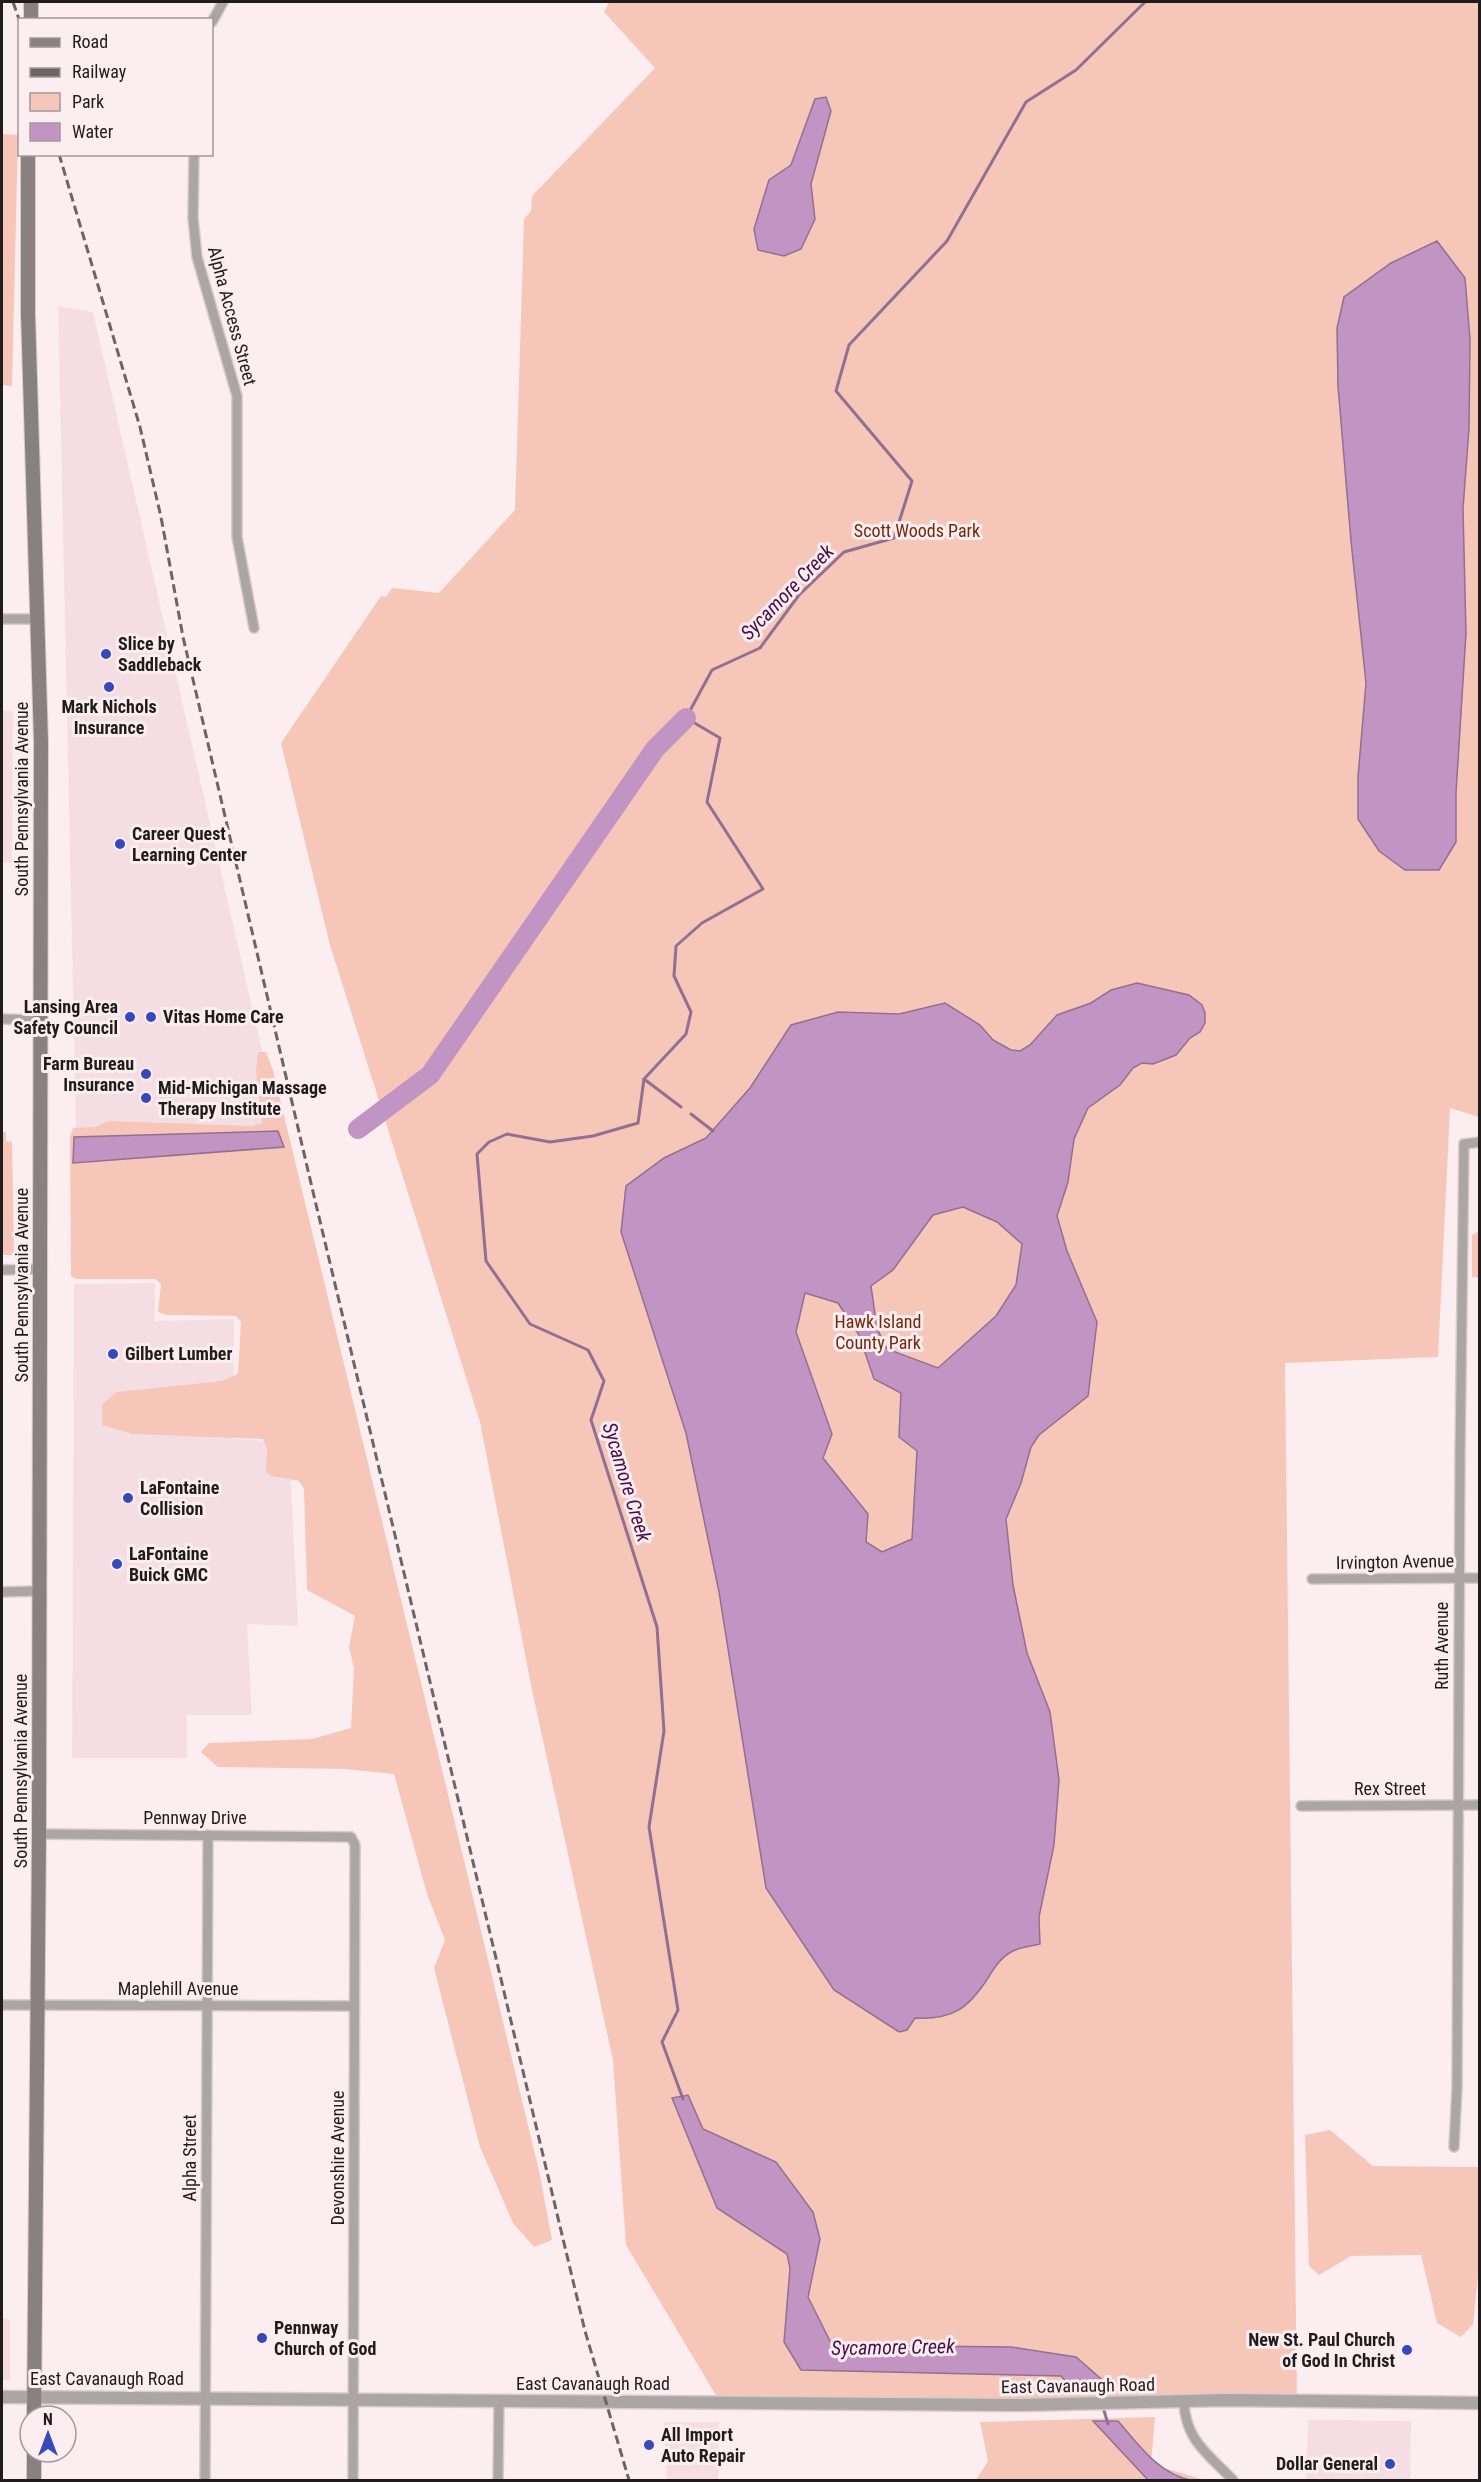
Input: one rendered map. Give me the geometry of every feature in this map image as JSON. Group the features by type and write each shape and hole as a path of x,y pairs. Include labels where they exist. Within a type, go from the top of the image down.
{"main road":[{"path":"31,2 31,18"},
{"name":"South Pennsylvania Avenue","path":"28,156 28,313 41,742 39,1834 35,2110 35,2404"},
{"path":"34,2464 34,2481"}],"street":[{"path":"213,20 223,2"},
{"name":"Alpha Access Street","path":"194,156 193,219 197,257 237,396 237,537 254,628"},
{"path":"2,619 38,619"},
{"path":"2,1019 40,1020"},
{"name":"Ruth Avenue","path":"1454,2147 1458,2088 1459,1577 1464,1144 1479,1142"},
{"path":"2,1270 40,1269"},
{"name":"Irvington Avenue","path":"1312,1579 1479,1578"},
{"path":"2,1592 39,1591"},
{"name":"Rex Street","path":"1301,1806 1479,1805"},
{"name":"Pennway Drive","path":"39,1834 351,1837"},
{"name":"Alpha Street","path":"205,2481 208,1835"},
{"name":"Devonshire Avenue","path":"351,1837 355,1845 353,2481"},
{"name":"Maplehill Avenue","path":"2,2005 354,2006"},
{"name":"East Cavanaugh Road","path":"2,2397 1021,2405 1246,2400 1479,2403"},
{"path":"498,2481 499,2401"},
{"path":"1184,2402 1184,2418 1192,2435 1199,2446 1233,2481"}],"shaded area":[{"path":"58,306 93,312 281,1134 77,1173"},
{"path":"2,711 13,711 12,863 2,863"},
{"path":"155,1283 155,1321 234,1319 233,1439 289,1442 298,1626 247,1624 252,1715 187,1715 187,1758 72,1758 74,1284"},
{"path":"2,2319 10,2319 10,2380 2,2380"},
{"path":"1308,2420 1411,2421 1410,2480 1306,2479"},
{"path":"664,2422 719,2422 718,2480 667,2480"}],"green space":[{"path":"609,2 1479,2 1479,1117 1450,1108 1438,1357 1285,1363 1297,2401 720,2402 626,2245 613,2060 532,1690 480,1422 330,945 281,743 381,596 386,597 392,588 439,593 515,510 524,219 531,211 532,196 655,68 604,12"},
{"path":"2,134 18,135 12,386 2,385"},
{"path":"258,1052 266,1052 273,1070 540,2175 552,2240 534,2247 513,2223 480,2147 434,1968 445,1940 427,1894 394,1774 345,1769 218,1767 201,1752 209,1743 312,1739 351,1728 354,1669 349,1647 355,1616 307,1590 304,1489 299,1481 271,1476 266,1472 267,1449 263,1439 133,1434 102,1425 102,1404 117,1392 222,1381 238,1374 241,1322 236,1316 167,1315 158,1312 161,1284 155,1279 76,1279 71,1276 70,1137 73,1128 95,1127 108,1121 251,1126 262,1123 256,1071"},
{"path":"2,1132 6,1132 6,1141 12,1142 14,1255 2,1255"},
{"path":"1479,1231 1479,1278 1472,1277 1472,1235"},
{"path":"1330,2130 1373,2166 1479,2167 1480,2257 1473,2324 1461,2337 1437,2323 1421,2255 1351,2256 1319,2275 1309,2266 1305,2135"},
{"path":"1155,2417 1151,2464 1205,2480 976,2480 988,2461 980,2422"}],"water":[{"path":"826,97 831,111 811,184 815,219 801,249 784,256 758,250 754,229 769,180 791,165 815,99"},
{"path":"1437,241 1465,278 1470,339 1469,428 1463,509 1466,633 1456,793 1456,842 1439,870 1405,870 1379,851 1358,819 1358,777 1366,683 1338,386 1337,328 1344,297 1391,263"},
{"path":"1137,983 1189,995 1202,1005 1205,1023 1200,1032 1190,1038 1176,1055 1153,1064 1142,1063 1133,1068 1120,1085 1088,1108 1074,1139 1068,1182 1057,1216 1067,1251 1097,1322 1088,1396 1039,1435 1031,1447 1021,1483 1006,1519 1013,1585 1027,1653 1050,1712 1059,1780 1054,1845 1039,1917 1040,1944 1019,1948 1005,1956 981,1989 958,2010 939,2017 915,2018 907,2030 899,2032 834,1990 766,1888 719,1592 686,1433 621,1232 626,1186 664,1158 706,1138 750,1088 791,1025 838,1012 899,1014 945,1003 980,1025 993,1040 1011,1050 1020,1051 1030,1045 1057,1015 1091,1003 1111,990","holes":["963,1207 997,1222 1022,1244 1016,1285 996,1316 938,1368 887,1349 877,1328 871,1286 893,1270 933,1215","805,1293 838,1303 859,1335 874,1379 901,1393 899,1437 917,1451 912,1539 882,1552 866,1542 868,1514 823,1458 832,1434 796,1332"]},
{"path":"278,1131 284,1147 73,1163 74,1137"},
{"path":"688,2095 703,2129 776,2162 813,2212 820,2239 808,2297 832,2345 1011,2347 1076,2357 1108,2385 1072,2388 1061,2376 801,2370 784,2342 790,2268 787,2254 717,2208 672,2098"},
{"path":"1093,2421 1118,2421 1159,2465 1190,2480 1148,2480"}],"waterway":[{"name":"Sycamore Creek","path":"683,2099 662,2042 678,2010 649,1827 664,1731 657,1627 591,1420 604,1381 588,1350 530,1324 486,1261 477,1154 489,1142 507,1134 550,1142 593,1136 638,1123 644,1079 686,1034 691,1012 674,976 676,946 702,923 763,889 707,802 720,738 686,718 712,670 760,648 799,595 844,552 894,538 912,481 836,391 849,345 947,241 1026,102 1076,70 1145,2"},
{"path":"358,1129 430,1075 655,749 686,718"},
{"path":"644,1079 681,1107"},
{"path":"691,1114 713,1131"},
{"name":"Sycamore Creek","path":"1098,2384 1102,2401"},
{"name":"Sycamore Creek","path":"1103,2407 1108,2424"}],"railway":[{"path":"13,2 19,18"},
{"path":"60,156 140,427 161,517 183,637 314,1196 585,2331 629,2480"}],"place":[{"name":"Slice by Saddleback","path":"106,654"},
{"name":"Mark Nichols Insurance","path":"109,687"},
{"name":"Career Quest Learning Center","path":"120,844"},
{"name":"Lansing Area Safety Council","path":"130,1017"},
{"name":"Vitas Home Care","path":"151,1017"},
{"name":"Farm Bureau Insurance","path":"146,1074"},
{"name":"Mid-Michigan Massage Therapy Institute","path":"146,1098"},
{"name":"Gilbert Lumber","path":"113,1354"},
{"name":"LaFontaine Collision","path":"128,1498"},
{"name":"LaFontaine Buick GMC","path":"117,1564"},
{"name":"Pennway Church of God","path":"262,2338"},
{"name":"New St. Paul Church of God In Christ","path":"1407,2350"},
{"name":"All Import Auto Repair","path":"649,2445"},
{"name":"Dollar General","path":"1390,2464"}],"park label":[{"name":"Scott Woods Park","path":"917,531"},
{"name":"Hawk Island County Park","path":"878,1332"}]}
